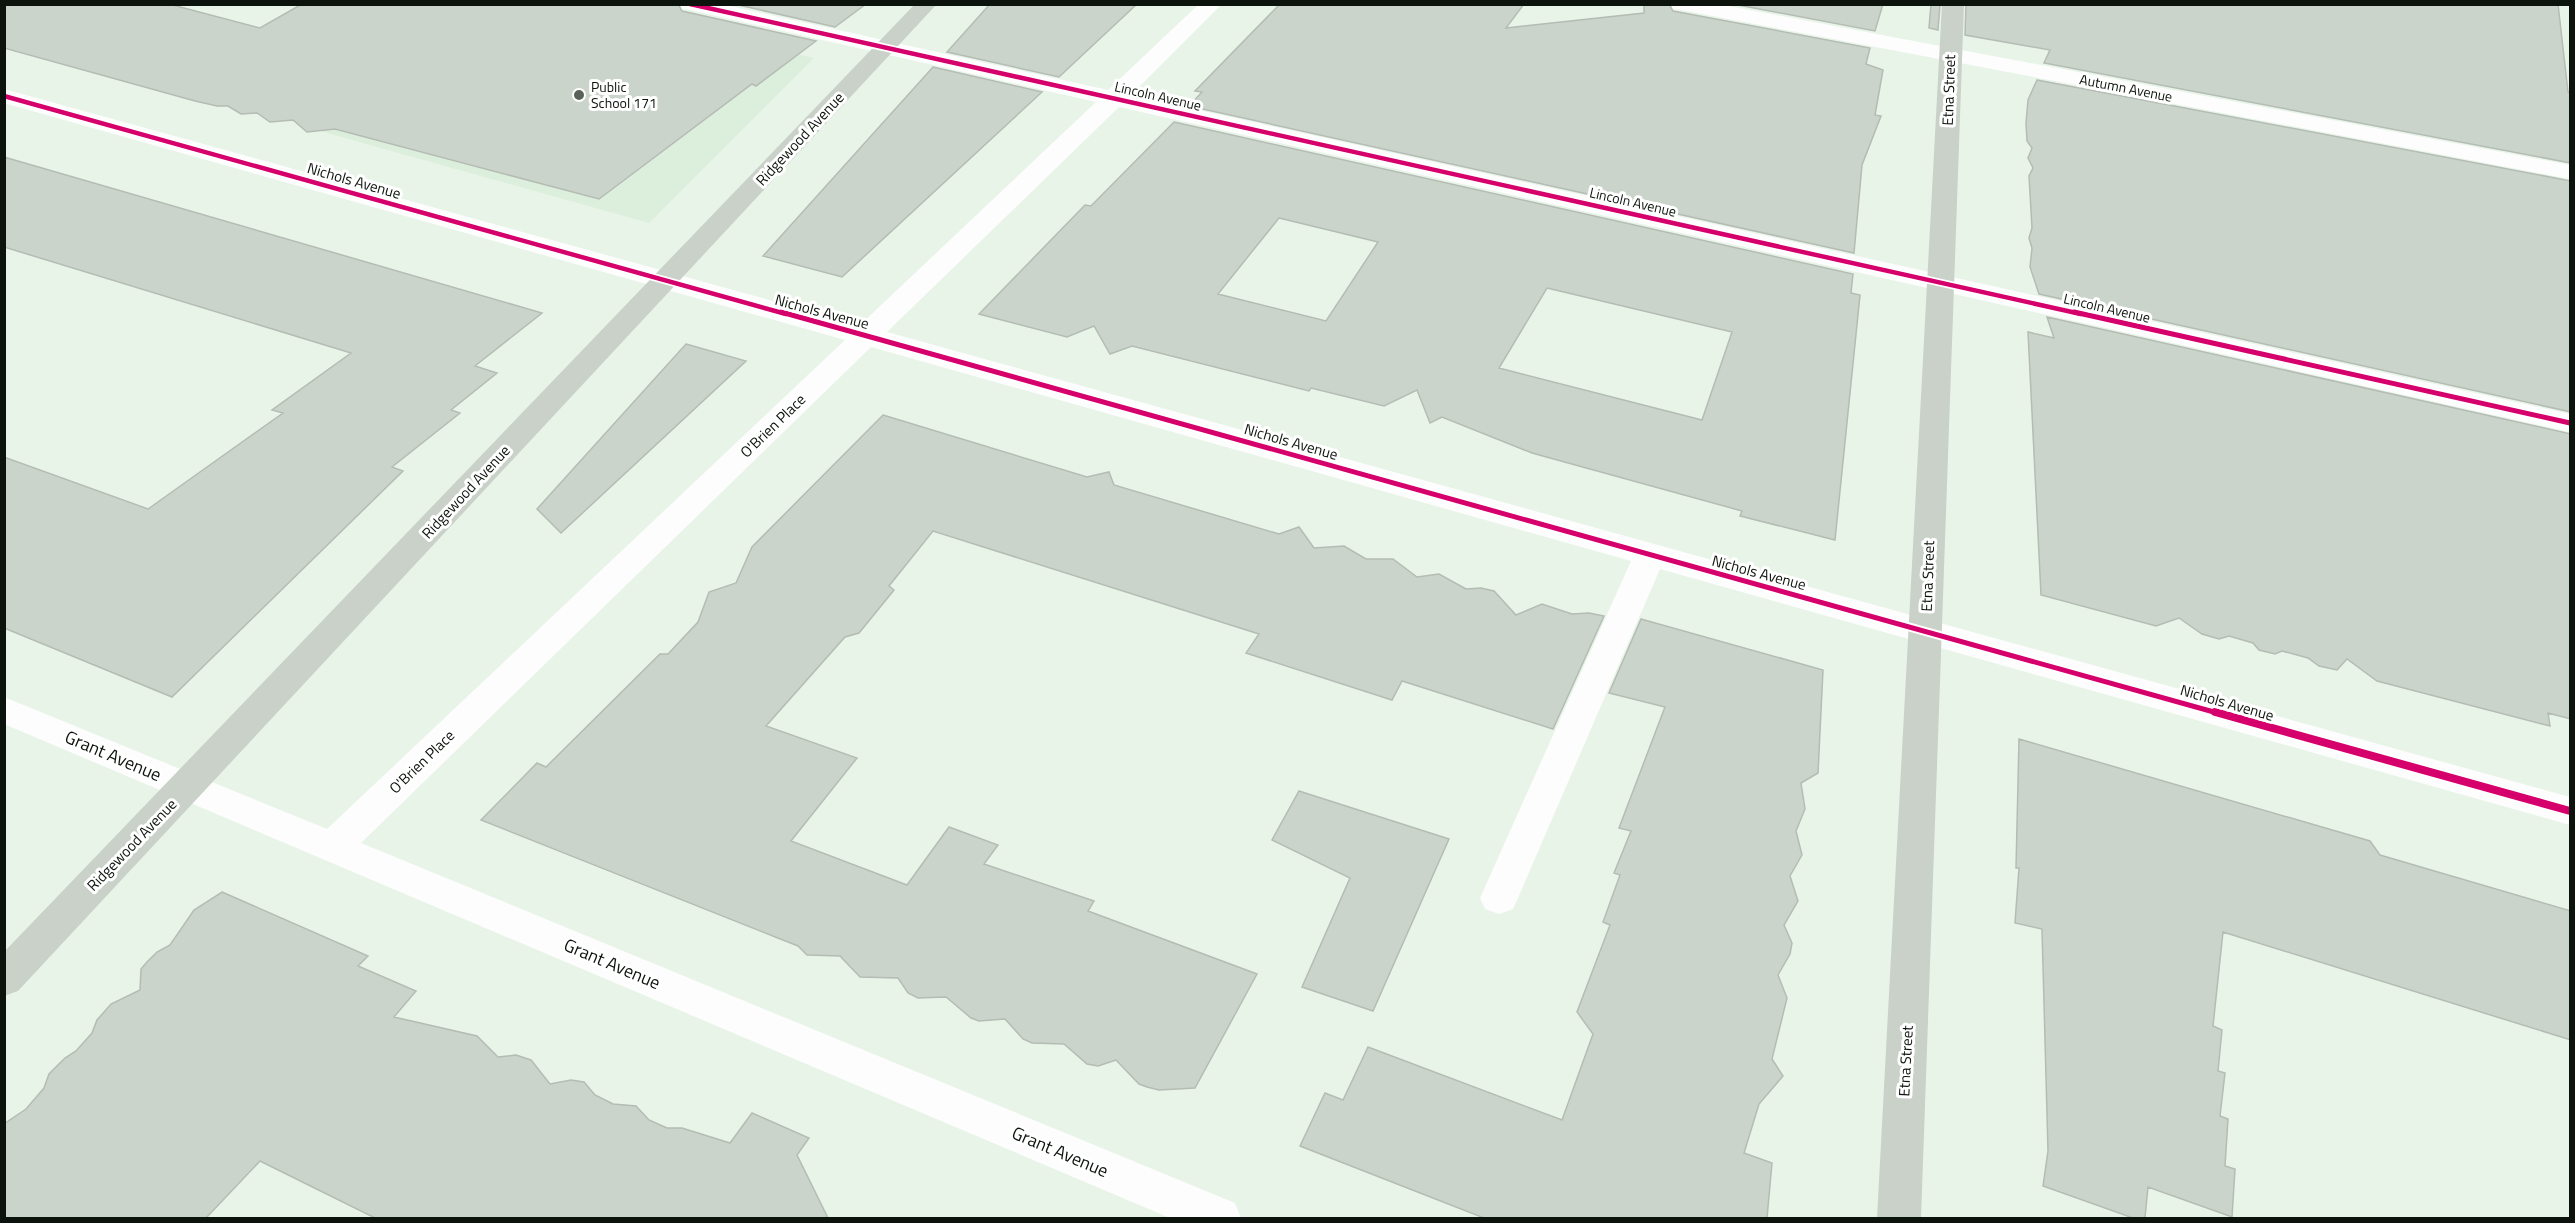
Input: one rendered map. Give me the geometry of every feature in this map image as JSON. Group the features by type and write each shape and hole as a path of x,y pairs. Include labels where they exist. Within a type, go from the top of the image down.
{"main road":[{"name":"Ridgewood Avenue","path":"4,979 927,4"},
{"name":"Etna Street","path":"1899,1218 1953,4"}],"street":[{"name":"Lincoln Avenue","path":"690,4 2571,423"},
{"name":"O'Brien Place","path":"333,847 1212,4"},
{"name":"Autumn Avenue","path":"1690,5 2571,172"},
{"name":"Nichols Avenue","path":"4,96 2571,811"},
{"path":"1498,898 1650,555"},
{"name":"Grant Avenue","path":"4,710 333,847 1173,1210 1219,1218"}],"shaded area":[{"name":"Public School 171","path":"528,5 573,5 814,58 649,223 320,131"}],"building":[{"path":"4,4 169,4 260,28 302,4 678,4 682,11 816,41 756,86 752,84 599,199 335,129 307,132 293,120 270,122 257,113 241,114 228,106 195,101 4,48"},
{"path":"734,4 866,4 835,27"},
{"path":"990,4 1137,4 1059,77 947,52"},
{"path":"1280,4 1524,4 1506,28 1644,13 1644,4 1669,4 1673,11 1870,48 1866,64 1883,70 1875,115 1881,116 1862,165 1854,253 1189,106 1202,92 1195,91"},
{"path":"1733,4 1883,4 1875,31"},
{"path":"1931,4 1940,4 1938,30 1929,28"},
{"path":"1966,4 2558,4 2568,92 2571,93 2571,163 2044,63 2050,50 1965,35"},
{"path":"933,67 1042,92 842,277 763,256"},
{"path":"2037,80 2571,181 2571,412 2039,294 2030,267 2032,248 2029,238 2032,228 2029,176 2033,168 2028,158 2032,148 2027,141 2026,123 2028,100"},
{"path":"1174,122 1853,274 1851,293 1860,295 1835,540 1740,516 1742,511 1532,453 1442,417 1430,423 1417,390 1384,406 1311,388 1309,391 1132,346 1110,354 1094,326 1067,337 979,314 1085,205 1091,206","holes":["1279,218 1378,242 1326,321 1218,294","1547,288 1732,332 1702,420 1499,368"]},
{"path":"4,157 542,313 475,366 497,373 451,410 460,413 392,467 403,471 172,697 4,628 4,457 148,509 283,413 272,410 351,353 4,247"},
{"path":"2047,317 2571,434 2571,719 2548,713 2550,726 2377,681 2347,659 2337,670 2319,666 2308,658 2282,651 2275,654 2259,650 2253,643 2229,636 2219,639 2202,634 2179,618 2156,626 2041,595 2028,332 2054,338"},
{"path":"686,344 746,361 561,533 537,509"},
{"path":"883,415 1087,477 1109,472 1114,485 1279,534 1299,527 1314,548 1344,546 1366,559 1393,559 1417,577 1439,574 1466,589 1481,588 1494,591 1516,615 1542,604 1572,614 1589,613 1604,616 1553,729 1402,681 1392,700 1246,653 1259,634 933,531 889,586 894,590 859,633 845,637 766,726 857,758 791,841 907,885 949,827 998,845 984,864 1094,901 1088,911 1257,974 1195,1088 1159,1090 1147,1087 1139,1084 1116,1060 1098,1066 1087,1064 1064,1044 1032,1043 1023,1039 1005,1019 979,1021 971,1018 946,997 918,998 908,993 898,978 860,977 840,956 807,955 798,946 481,820 537,763 546,767 660,654 668,654 698,622 709,592 736,583 752,547"},
{"path":"1641,619 1823,670 1818,773 1801,783 1805,809 1796,831 1802,855 1790,876 1798,901 1784,925 1792,943 1790,954 1778,975 1787,998 1772,1059 1783,1076 1759,1104 1744,1153 1772,1163 1767,1218 1484,1218 1300,1146 1325,1093 1343,1100 1368,1047 1562,1120 1593,1034 1577,1012 1610,925 1603,922 1620,875 1614,873 1631,831 1619,828 1665,707 1609,693"},
{"path":"2019,739 2370,841 2380,855 2571,911 2571,1040 2223,932 2213,1026 2222,1030 2218,1071 2225,1073 2220,1116 2228,1119 2225,1166 2235,1169 2232,1217 2148,1187 2145,1218 2133,1218 2043,1186 2048,1151 2042,929 2015,923 2019,868 2016,868"},
{"path":"1299,791 1449,839 1373,1011 1302,987 1350,878 1272,840"},
{"path":"222,892 368,956 358,966 416,991 394,1017 477,1036 498,1057 516,1055 531,1060 550,1084 571,1080 584,1082 595,1095 613,1104 636,1106 649,1120 667,1128 682,1128 730,1143 752,1113 809,1138 797,1155 828,1218 375,1218 260,1161 206,1218 4,1218 4,1124 26,1109 44,1088 49,1074 65,1058 76,1051 92,1033 97,1020 111,1004 140,990 141,969 157,952 170,945 194,910"}],"cycle path":[{"path":"690,4 2570,423"},
{"path":"4,96 2570,811"}],"place":[{"name":"Public School 171","path":"579,95"}]}
